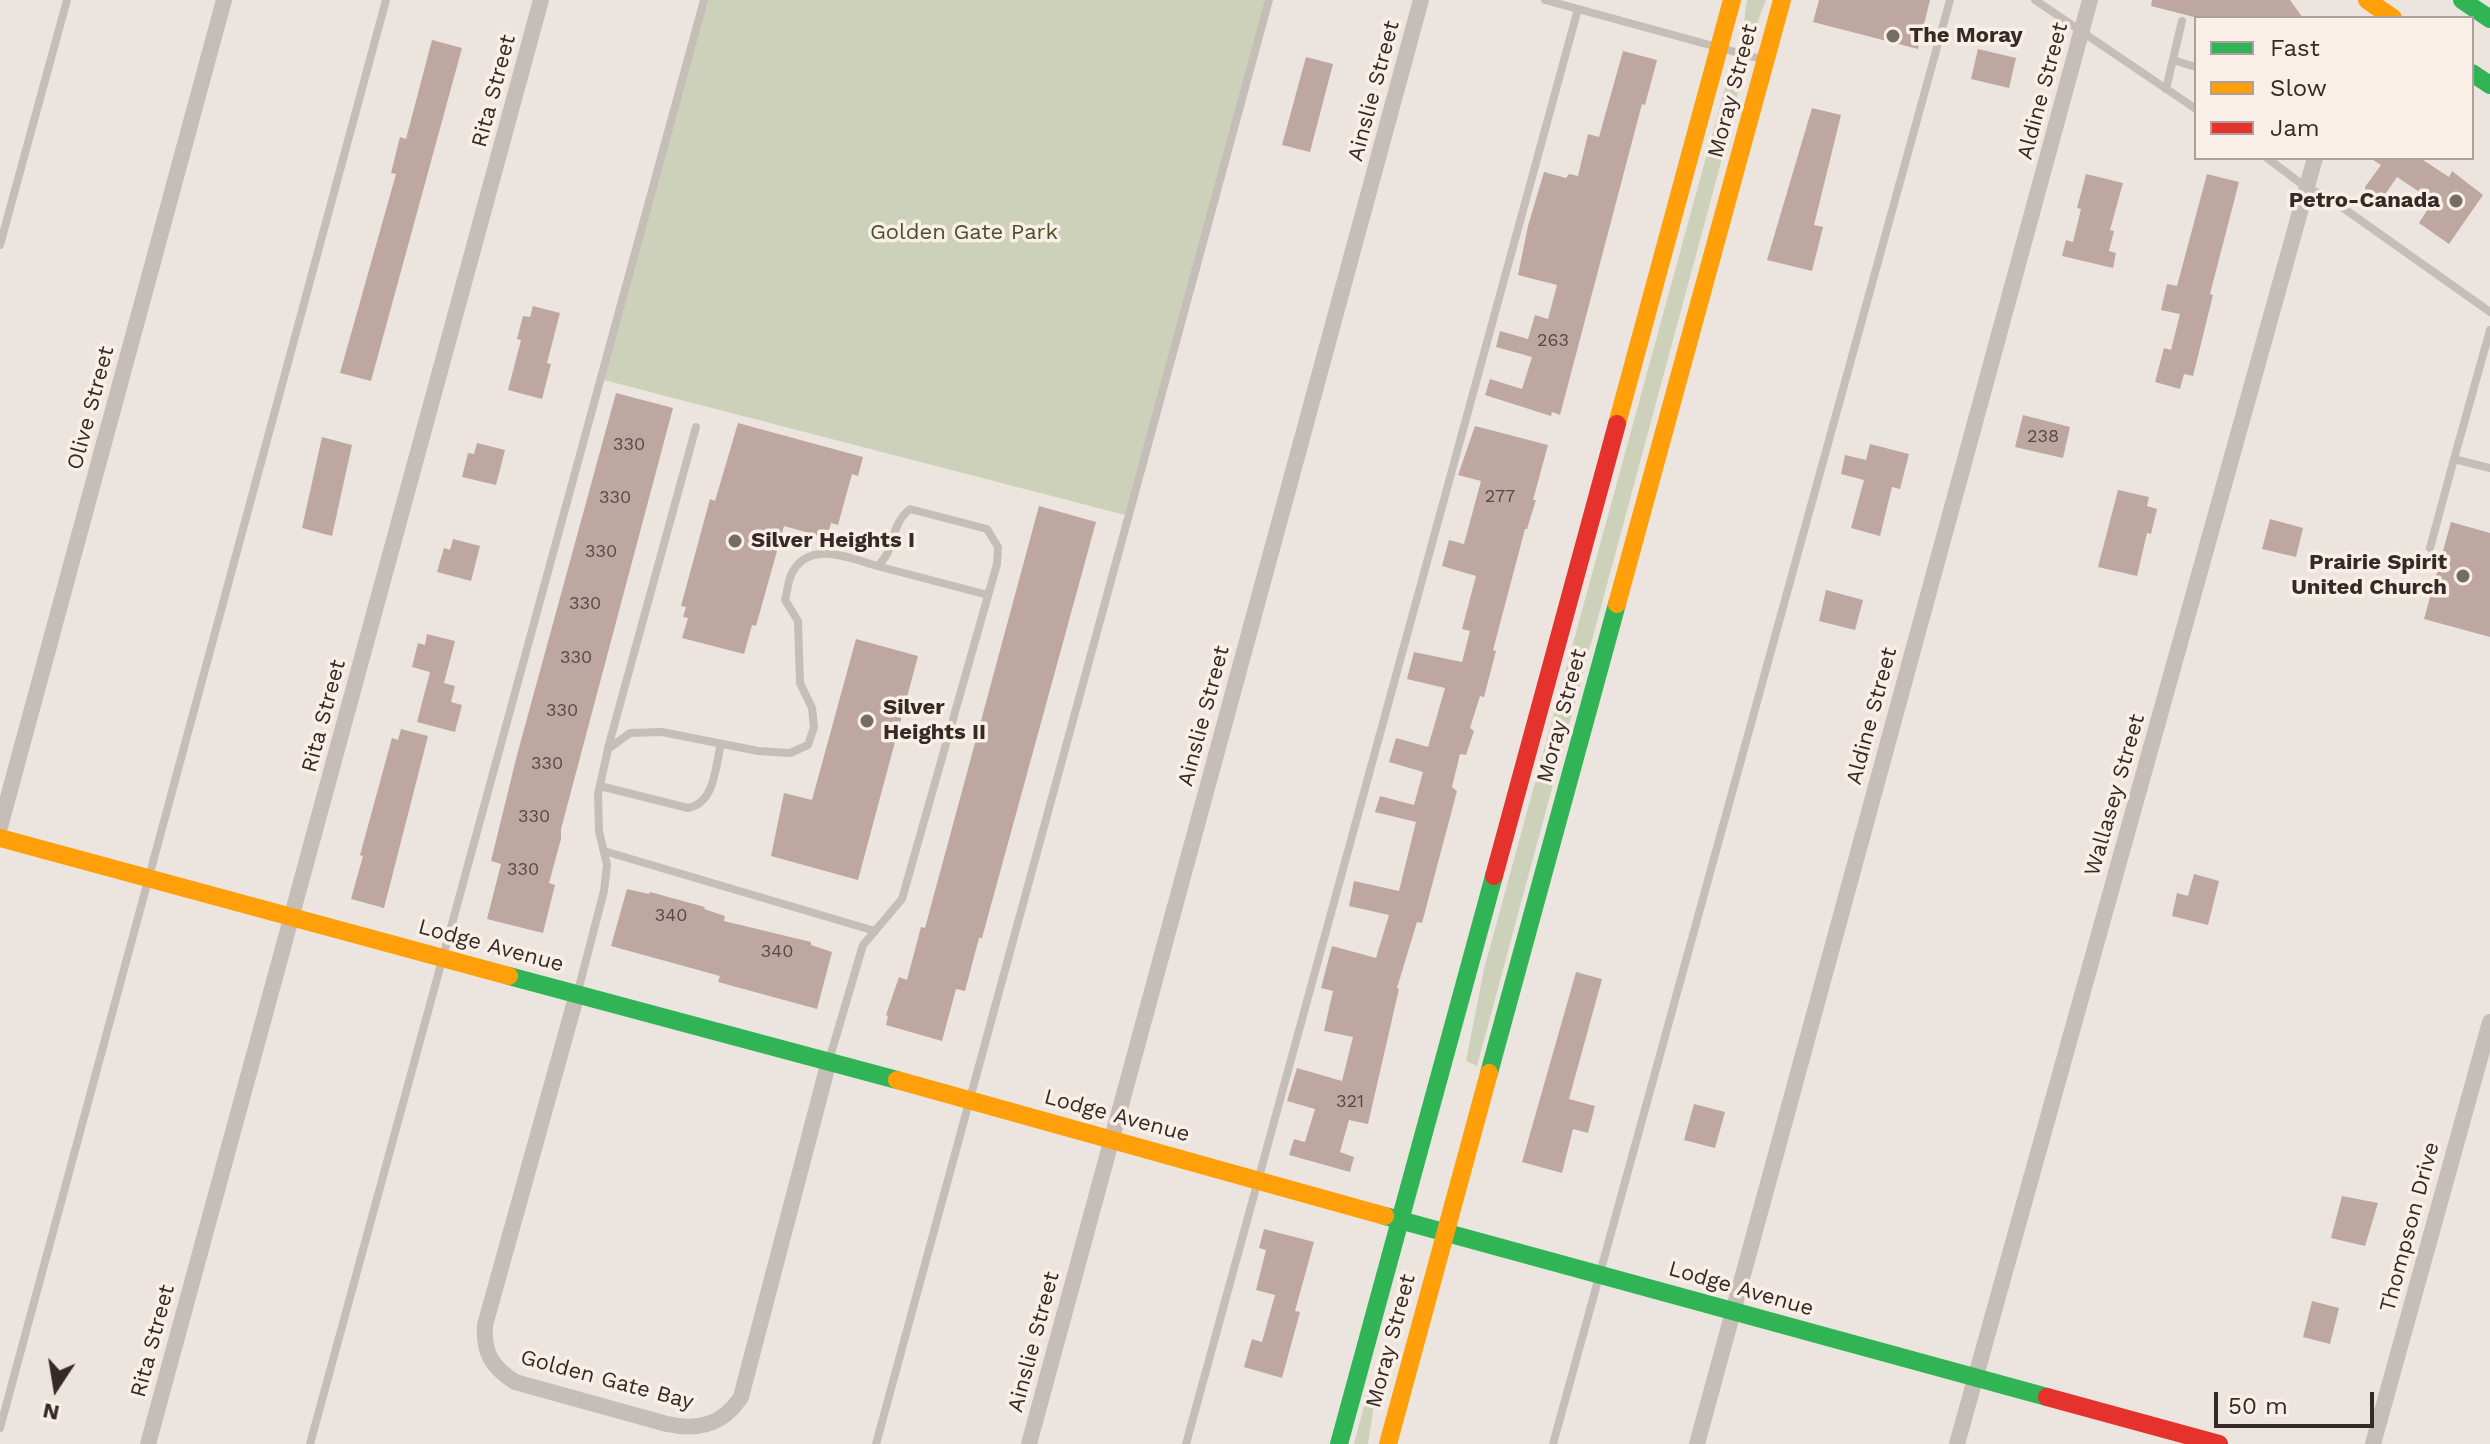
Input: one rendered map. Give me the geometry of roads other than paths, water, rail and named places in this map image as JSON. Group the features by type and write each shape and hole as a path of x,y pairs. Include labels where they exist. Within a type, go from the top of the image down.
{"main road":[{"name":"Moray Street","path":"1339,1444 1732,0"},
{"name":"Moray Street","path":"1388,1444 1782,0"},
{"path":"2464,1 2490,19"},
{"path":"2361,3 2389,16"},
{"name":"Lodge Avenue","path":"0,838 291,919 829,1061 2219,1444"}],"street":[{"name":"Olive Street","path":"0,827 224,0"},
{"name":"Rita Street","path":"148,1444 541,0"},
{"name":"Ainslie Street","path":"1029,1444 1421,0"},
{"name":"Aldine Street","path":"1697,1444 2090,0"},
{"name":"Wallasey Street","path":"1957,1444 2314,160"},
{"name":"Golden Gate Bay","path":"577,994 485,1325 484,1343 488,1357 515,1382 652,1420 684,1428 710,1425 733,1409 741,1397 829,1061"},
{"name":"Thompson Drive","path":"2373,1444 2490,1022"}],"lane":[{"path":"0,245 67,0"},
{"path":"0,1428 156,841 386,0"},
{"path":"310,1444 704,0"},
{"path":"876,1444 1269,0"},
{"path":"1545,0 1766,60"},
{"path":"1553,1444 1950,0"},
{"path":"2035,0 2194,108"},
{"path":"1186,1444 1578,9"},
{"path":"2166,89 2182,21"},
{"path":"2173,60 2194,66"},
{"path":"2270,160 2307,188 2329,198 2490,312"},
{"path":"2430,548 2490,330"},
{"path":"577,994 604,891 607,865 599,831 600,786 696,427"},
{"path":"2454,459 2490,468"},
{"path":"829,1061 863,945 902,899 997,564 998,547 987,529 910,509 898,519 886,558 877,566"},
{"path":"608,749 630,733 662,732 758,751 790,753 808,745 814,727 812,708 800,683 798,621 785,600 791,574 807,558 824,551 988,595"},
{"path":"600,786 688,808 699,806 708,797 721,744"},
{"path":"604,851 875,931"}],"place":[{"name":"The Moray","path":"1893,36"},
{"name":"Petro-Canada","path":"2456,201"},
{"name":"Silver Heights I","path":"735,541"},
{"name":"Prairie Spirit United Church","path":"2463,576"},
{"name":"Silver Heights II","path":"867,721"}],"park label":[{"name":"Golden Gate Park","path":"964,233"}]}
